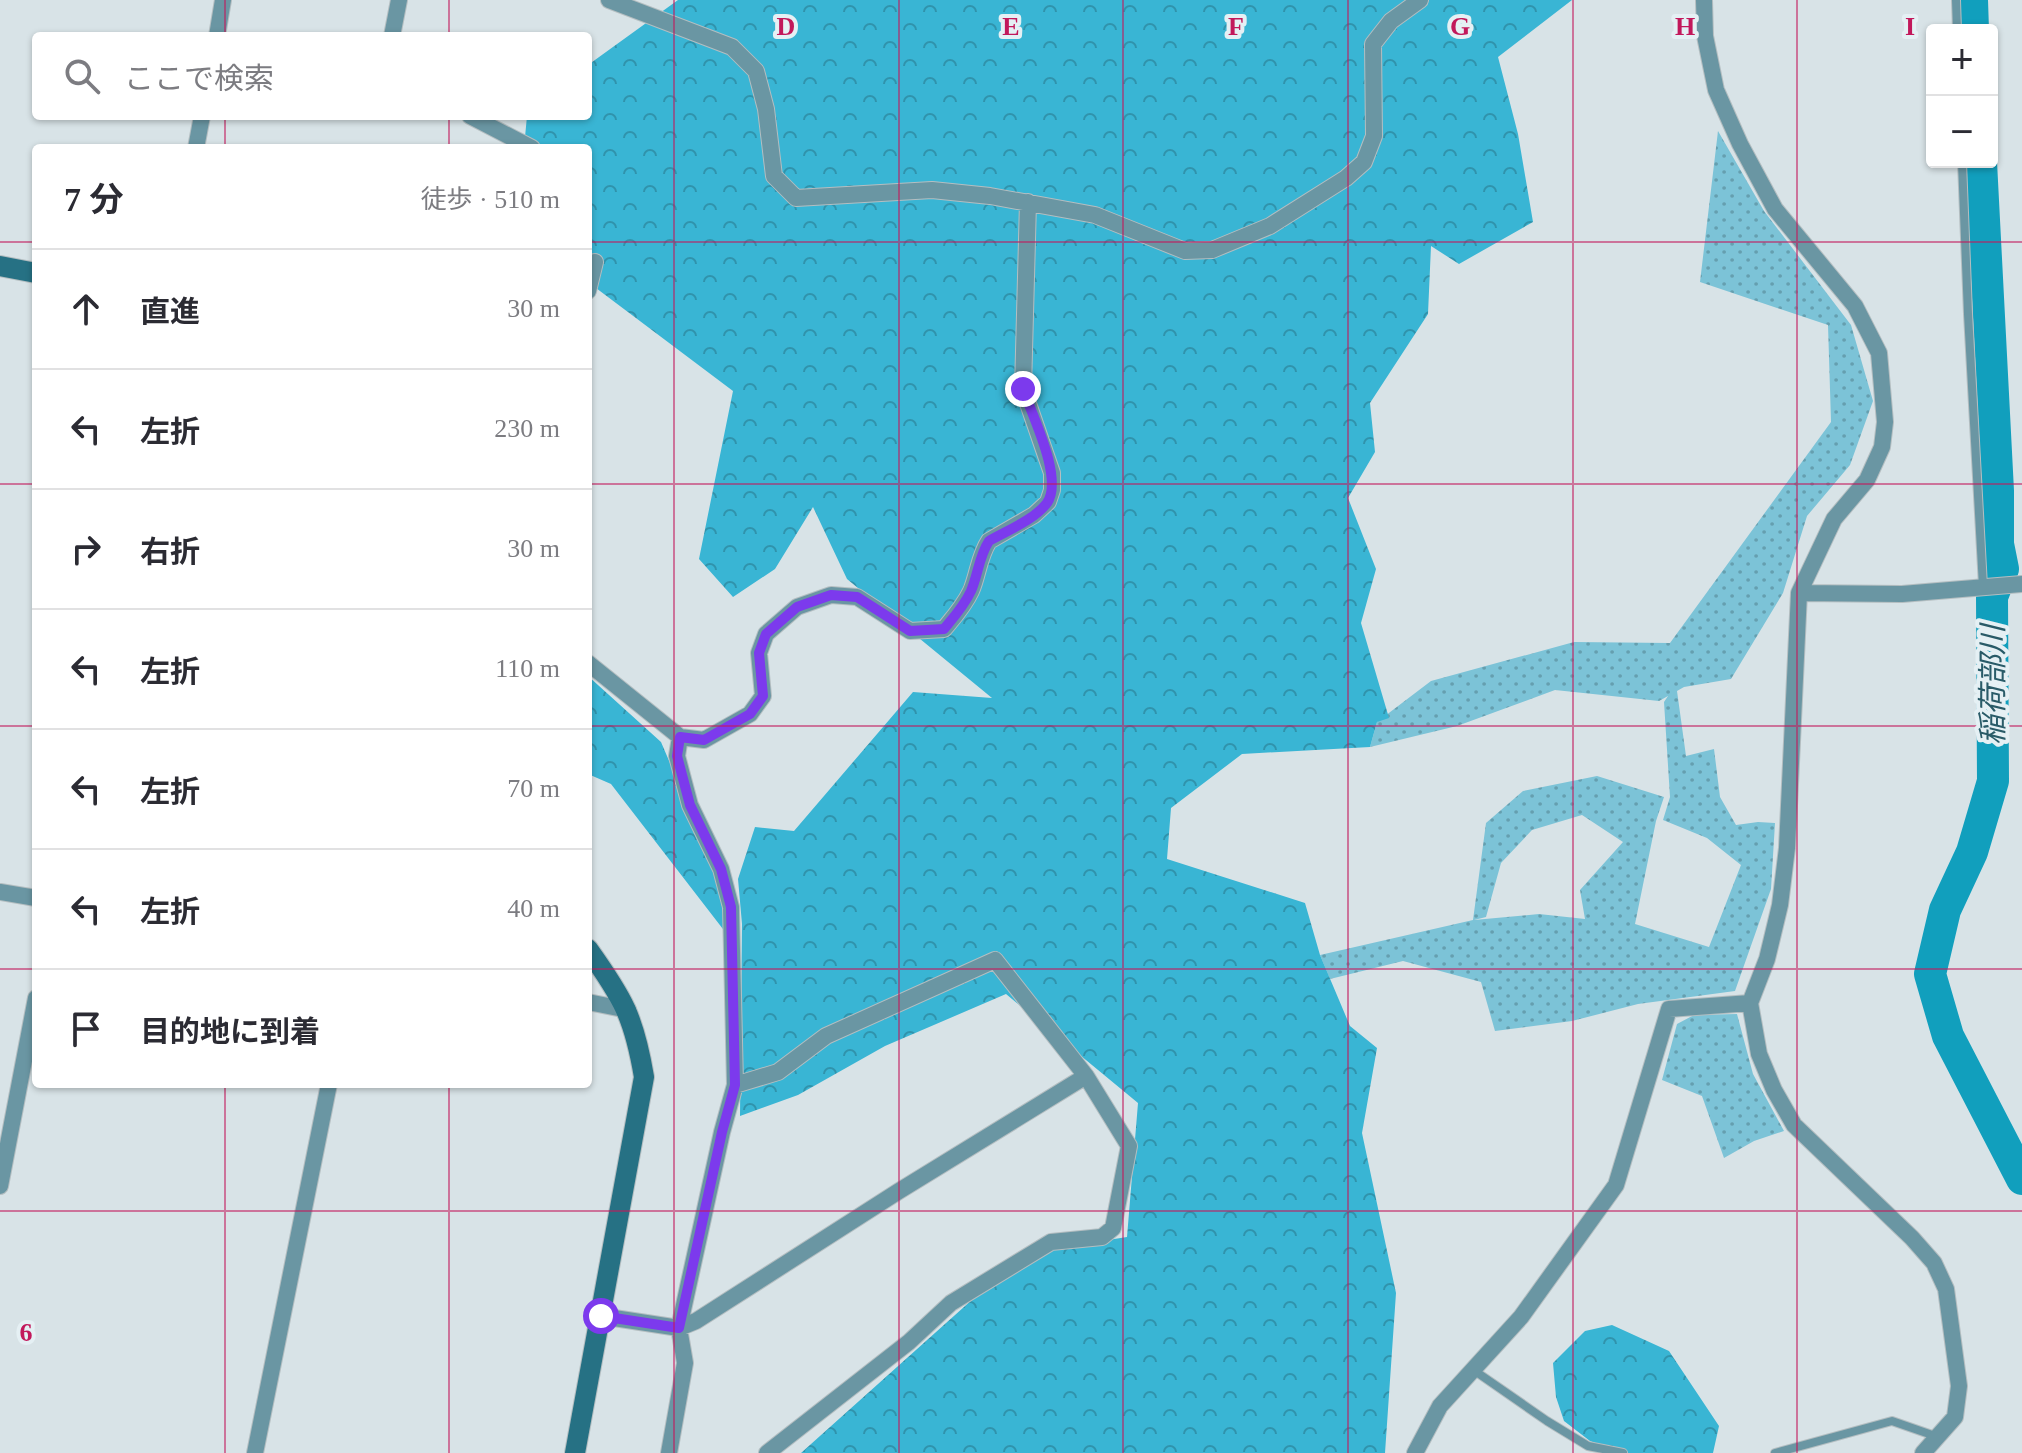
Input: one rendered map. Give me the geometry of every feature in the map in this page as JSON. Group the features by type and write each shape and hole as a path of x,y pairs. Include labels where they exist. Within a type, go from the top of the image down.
{"street":[{"path":"218,32 223,0"},
{"path":"393,32 399,0"},
{"path":"609,0 732,47 756,71 766,109 774,176 796,198 932,190 1028,202 1095,215 1185,251 1212,250 1270,226 1346,178 1364,162 1374,136 1373,44 1391,21 1420,0"},
{"path":"1704,0 1705,36 1716,90 1740,144 1775,209 1855,306 1879,353 1885,422 1882,447 1867,480 1834,519 1799,593 1787,848 1780,905 1767,959 1750,1003 1759,1054 1774,1090 1794,1125 1912,1238 1934,1263 1946,1289 1959,1386 1955,1417 1923,1453"},
{"path":"197,144 201,120"},
{"path":"478,120 524,144"},
{"path":"592,666 680,737 704,740 750,714 763,696 759,653 766,634 797,607 831,595 857,597 910,631 944,629 972,589 989,541 1034,515 1048,502 1052,490 1052,473 1023,389 1028,202"},
{"path":"592,274 595,262"},
{"path":"0,266 32,272"},
{"path":"1799,593 1902,594 2015,585"},
{"path":"669,1453 685,1363 679,1328 735,1085 731,907 721,869 690,805 677,756 680,737"},
{"path":"0,892 32,897"},
{"path":"575,1453 644,1077 638,1041 628,1010 616,987 592,954"},
{"path":"735,1085 778,1072 826,1036 995,960 1086,1076 1129,1146 1113,1228 1102,1237 1051,1242 951,1303 909,1342 767,1453"},
{"path":"592,1003 628,1010"},
{"path":"1415,1453 1440,1406 1521,1317 1616,1185 1669,1009 1750,1003"},
{"path":"0,1186 32,1019"},
{"path":"601,1316 679,1328 696,1321 1086,1076"},
{"path":"255,1453 328,1088"}],"lane":[{"path":"1956,0 1957,24"},
{"path":"1962,168 1983,586"},
{"path":"1472,1369 1587,1449 1623,1453"},
{"path":"1775,1453 1892,1421 1939,1438"}],"shaded area":[{"path":"1718,131 1764,211 1851,325 1873,401 1850,465 1807,516 1783,593 1731,679 1677,691 1686,756 1714,749 1720,797 1736,825 1775,823 1771,889 1735,991 1638,1004 1572,1021 1495,1031 1481,982 1403,961 1330,979 1320,955 1473,920 1486,823 1523,791 1597,776 1664,797 1656,821 1635,924 1709,947 1741,865 1707,838 1663,820 1670,797 1664,702 1668,696 1659,701 1555,690 1457,726 1370,747 1377,722 1431,681 1574,642 1670,643 1831,422 1828,325 1700,282","holes":["1582,815 1623,842 1580,890 1585,919 1539,914 1474,920 1486,917 1501,863 1532,830"]},
{"path":"1737,1014 1753,1074 1784,1131 1754,1141 1724,1158 1702,1096 1662,1080 1677,1024 1694,1015"}],"green space":[{"path":"678,0 1572,0 1498,57 1518,134 1533,222 1459,264 1431,246 1428,314 1370,403 1375,452 1348,498 1376,569 1361,623 1389,718 1377,722 1370,747 1242,754 1171,808 1167,859 1305,903 1320,955 1350,1026 1377,1048 1362,1133 1396,1293 1385,1453 801,1453 974,1298 1050,1249 1127,1237 1138,1103 1006,994 885,1046 798,1095 740,1116 742,924 738,879 755,827 794,831 913,692 992,698 847,579 813,507 775,569 733,597 699,559 733,391 592,285 592,144 540,144 525,137 527,120 592,120 592,62"},
{"path":"592,680 661,742 717,873 726,933 611,784 592,776"},
{"path":"1612,1325 1669,1351 1719,1426 1713,1453 1620,1453 1590,1441 1564,1421 1556,1397 1553,1363 1585,1331"}],"waterway":[{"name":"稲荷部川","path":"1972,0 1973,24"},
{"name":"稲荷部川","path":"1981,168 1998,544 2003,569 1992,597 1993,781 1972,852 1945,910 1930,974 1948,1036 2022,1179"}],"route":[{"path":"601,1316 679,1328 735,1085 731,907 721,869 690,805 677,756 680,737 704,740 750,714 763,696 759,653 766,634 797,607 831,595 857,597 910,631 944,629 972,589 989,541 1034,515 1048,502 1052,490 1052,473 1023,389"}]}
